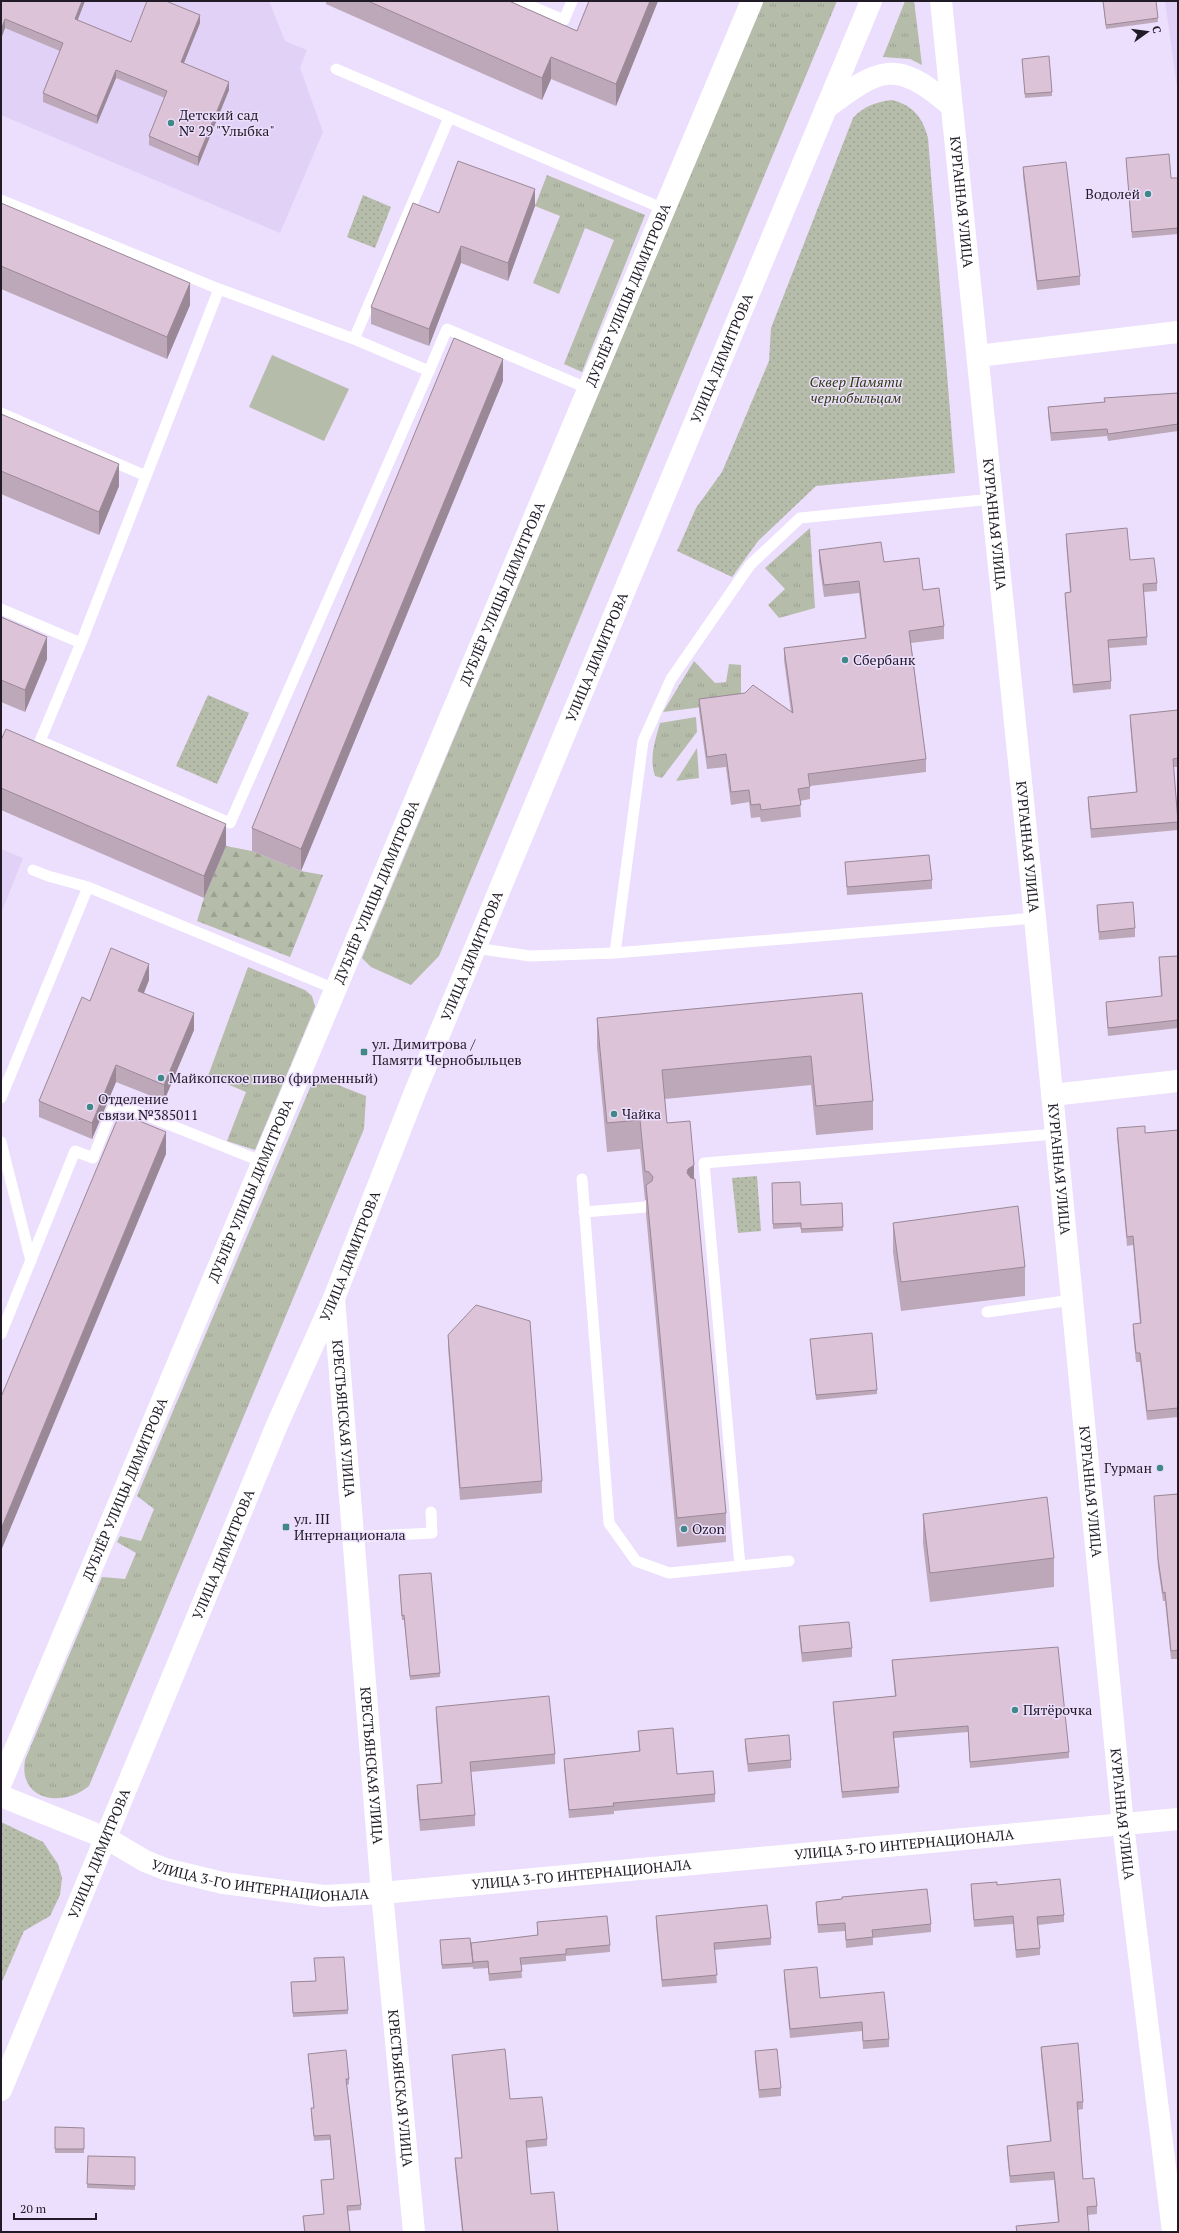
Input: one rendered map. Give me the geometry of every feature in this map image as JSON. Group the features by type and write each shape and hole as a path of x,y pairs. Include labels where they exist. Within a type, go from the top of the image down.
{"street":[{"name":"ДУБЛЁР УЛИЦЫ ДИМИТРОВА","path":"1,1783 752,1"},
{"name":"УЛИЦА ДИМИТРОВА","path":"1,2090 277,1425 334,1298 475,948 871,1"},
{"name":"КУРГАННАЯ УЛИЦА","path":"940,1 978,356 1035,918 1123,1825 1173,2232"},
{"path":"825,109 856,86 870,78 893,74 917,79 950,105"},
{"path":"978,356 1178,332"},
{"path":"1052,1094 1178,1081"},
{"name":"КРЕСТЬЯНСКАЯ УЛИЦА","path":"334,1298 382,1893 414,2232"},
{"name":"УЛИЦА 3-ГО ИНТЕРНАЦИОНАЛА","path":"1,1796 106,1838 145,1861 165,1869 223,1883 324,1896 382,1893 1178,1819"}],"lane":[{"path":"519,1 564,20 572,1"},
{"path":"336,69 664,209"},
{"path":"354,339 449,118"},
{"path":"1,200 219,289 354,339 429,371"},
{"path":"219,289 81,643 40,741 230,823 447,329 588,389"},
{"path":"1,413 146,476"},
{"path":"615,953 643,742 671,679 750,565 800,518 992,499"},
{"path":"1,609 81,643"},
{"path":"33,870 48,876 88,887 336,989"},
{"path":"1,1098 88,887"},
{"path":"475,948 530,956 615,953 1035,918"},
{"path":"1,1334 75,1151 93,1158 115,1103 263,1162"},
{"path":"740,1566 704,1163 1056,1134"},
{"path":"1,1142 31,1260"},
{"path":"582,1179 609,1523 636,1561 669,1573 789,1561"},
{"path":"694,1201 708,1200"},
{"path":"584,1212 646,1207"},
{"path":"987,1312 1072,1300"},
{"path":"354,1537 432,1533 431,1512"}],"shaded area":[{"name":"Детский сад № 29 \"Улыбка\"","path":"1,1 269,1 285,41 307,50 300,68 323,132 280,233 1,115"},
{"path":"1165,1 1178,1 1178,95"},
{"path":"1,849 23,858 1,914"}],"green space":[{"path":"763,1 837,1 439,956 411,985 371,967 362,958"},
{"path":"905,1 914,1 922,65 910,59 883,57"},
{"name":"Сквер Памяти чернобыльцам","path":"892,100 906,105 916,113 923,124 928,138 955,473 816,486 758,541 732,577 677,551 696,508 722,472 769,361 771,328 853,118 861,110 871,105"},
{"path":"547,175 645,215 582,372 564,364 614,240 585,228 559,294 533,283 560,216 535,206"},
{"path":"363,195 391,207 375,248 347,237"},
{"path":"272,355 349,389 324,441 249,407"},
{"path":"810,528 815,608 779,618 768,605 785,589 765,568"},
{"path":"694,661 715,683 726,682 729,664 741,665 741,702 663,712"},
{"path":"208,695 249,713 217,784 176,766"},
{"path":"696,717 697,732 662,778 655,776 653,769 653,756 660,723"},
{"path":"697,748 699,778 676,781"},
{"path":"226,846 252,851 301,871 323,875 290,957 197,921 204,898"},
{"path":"248,967 305,990 312,996 315,1007 255,1150 227,1141 246,1092 208,1076"},
{"path":"315,1076 366,1096 364,1129 89,1786 78,1793 67,1797 45,1797 35,1792 28,1784 25,1774 25,1760 102,1577 125,1579 136,1553 117,1542 120,1536 141,1541 154,1509 137,1496"},
{"path":"757,1176 761,1231 738,1233 732,1178"},
{"path":"1,1822 43,1842 58,1864 62,1878 60,1895 50,1916 24,1931 1,1984"}],"building":[{"path":"1,1 82,1 75,19 131,42 147,1 166,1 200,15 181,62 229,82 198,157 149,136 167,91 116,70 97,116 43,93 63,43 5,19 1,30"},
{"path":"368,1 509,1 577,31 589,1 650,1 616,84 551,57 542,78"},
{"path":"1103,1 1156,1 1158,18 1106,25"},
{"path":"1049,56 1052,92 1025,94 1022,59"},
{"path":"1169,154 1171,178 1178,178 1178,228 1132,232 1126,158"},
{"path":"458,161 535,189 508,263 461,246 429,329 371,307 413,203 439,213"},
{"path":"1066,162 1080,276 1037,281 1023,167"},
{"path":"1,203 190,283 167,337 1,266"},
{"path":"454,338 503,359 301,849 252,828"},
{"path":"1178,393 1178,424 1108,434 1107,429 1051,433 1048,407 1105,402 1104,398"},
{"path":"1,414 119,464 99,512 1,471"},
{"path":"1127,528 1130,560 1154,558 1157,583 1143,584 1147,637 1108,640 1111,681 1073,685 1065,593 1071,592 1066,534"},
{"path":"881,542 884,562 919,558 923,590 939,588 944,626 909,631 926,759 808,774 810,787 798,789 801,805 761,810 760,804 751,805 749,790 731,792 726,754 707,757 699,699 745,693 753,685 793,713 784,648 866,638 859,581 824,585 819,550"},
{"path":"1,617 47,637 25,690 1,680"},
{"path":"1178,710 1178,758 1173,759 1178,822 1091,829 1088,797 1137,792 1130,715"},
{"path":"6,729 226,824 204,876 1,788 1,740"},
{"path":"929,855 932,880 847,887 845,862"},
{"path":"1133,902 1135,928 1099,932 1097,905"},
{"path":"111,948 149,964 138,991 194,1013 164,1085 116,1065 92,1123 39,1101 82,997 90,1001"},
{"path":"1178,956 1178,1020 1108,1028 1106,1002 1162,996 1159,957"},
{"path":"862,993 873,1101 816,1106 811,1056 662,1070 667,1123 690,1121 694,1165 688,1169 687,1173 691,1178 695,1179 726,1513 677,1518 646,1185 652,1181 653,1177 649,1172 645,1171 640,1120 607,1123 597,1018"},
{"path":"120,1113 166,1132 1,1529 1,1397"},
{"path":"1145,1126 1145,1133 1178,1130 1178,1408 1147,1411 1140,1353 1136,1353 1133,1324 1141,1323 1133,1236 1127,1237 1117,1128"},
{"path":"800,1182 801,1205 842,1203 843,1227 801,1229 801,1223 773,1224 772,1183"},
{"path":"1018,1206 1025,1267 901,1282 893,1223"},
{"path":"476,1305 530,1321 542,1481 460,1488 448,1335"},
{"path":"872,1333 877,1390 816,1395 810,1339"},
{"path":"1178,1494 1178,1650 1171,1651 1165,1592 1163,1593 1158,1559 1154,1496"},
{"path":"1047,1497 1054,1558 930,1573 923,1514"},
{"path":"431,1573 440,1673 410,1676 404,1615 402,1616 399,1575"},
{"path":"849,1622 852,1648 802,1653 799,1626"},
{"path":"1058,1647 1069,1752 970,1762 968,1726 893,1732 899,1787 842,1792 833,1702 896,1696 892,1660"},
{"path":"549,1696 555,1754 470,1762 475,1815 420,1820 417,1785 442,1783 436,1707"},
{"path":"673,1728 677,1774 713,1771 715,1794 613,1803 614,1806 569,1810 564,1759 640,1751 638,1731"},
{"path":"789,1735 791,1760 748,1764 745,1739"},
{"path":"1060,1879 1064,1915 1037,1917 1040,1948 1016,1950 1013,1916 974,1920 971,1884 997,1882 997,1885"},
{"path":"927,1889 931,1924 872,1930 873,1937 846,1940 845,1923 818,1925 816,1902 842,1899 842,1897"},
{"path":"767,1905 771,1938 714,1943 717,1975 662,1980 656,1916"},
{"path":"607,1916 610,1945 566,1949 566,1954 520,1958 522,1971 489,1974 488,1961 473,1962 471,1943 538,1935 537,1922"},
{"path":"470,1938 473,1963 442,1965 440,1940"},
{"path":"344,1957 348,2010 293,2013 291,1982 316,1981 314,1958"},
{"path":"817,1967 820,1998 884,1992 889,2039 863,2041 862,2022 790,2029 784,1970"},
{"path":"1078,2043 1083,2102 1077,2102 1083,2179 1094,2178 1097,2206 1087,2207 1089,2232 1017,2232 1016,2226 1059,2222 1054,2172 1010,2176 1007,2146 1051,2141 1041,2047"},
{"path":"505,2049 510,2099 542,2097 547,2139 526,2141 531,2194 554,2192 558,2232 463,2232 455,2158 462,2158 452,2055"},
{"path":"777,2049 781,2088 759,2090 755,2051"},
{"path":"346,2050 349,2079 346,2079 361,2205 347,2206 350,2232 305,2232 303,2216 324,2214 321,2180 334,2179 330,2135 314,2136 311,2108 314,2108 308,2054"},
{"path":"55,2127 84,2128 84,2149 55,2149"},
{"path":"88,2156 135,2157 135,2186 87,2184"}],"place":[{"name":"Детский сад № 29 \"Улыбка\"","path":"171,123"},
{"name":"Водолей","path":"1148,194"},
{"name":"Сбербанк","path":"845,660"},
{"name":"ул. Димитрова / Памяти Чернобыльцев","path":"364,1052"},
{"name":"Майкопское пиво (фирменный)","path":"161,1078"},
{"name":"Отделение связи №385011","path":"90,1107"},
{"name":"Чайка","path":"614,1114"},
{"name":"Гурман","path":"1160,1468"},
{"name":"ул. III Интернационала","path":"286,1527"},
{"name":"Ozon","path":"684,1529"},
{"name":"Пятёрочка","path":"1015,1710"}]}
